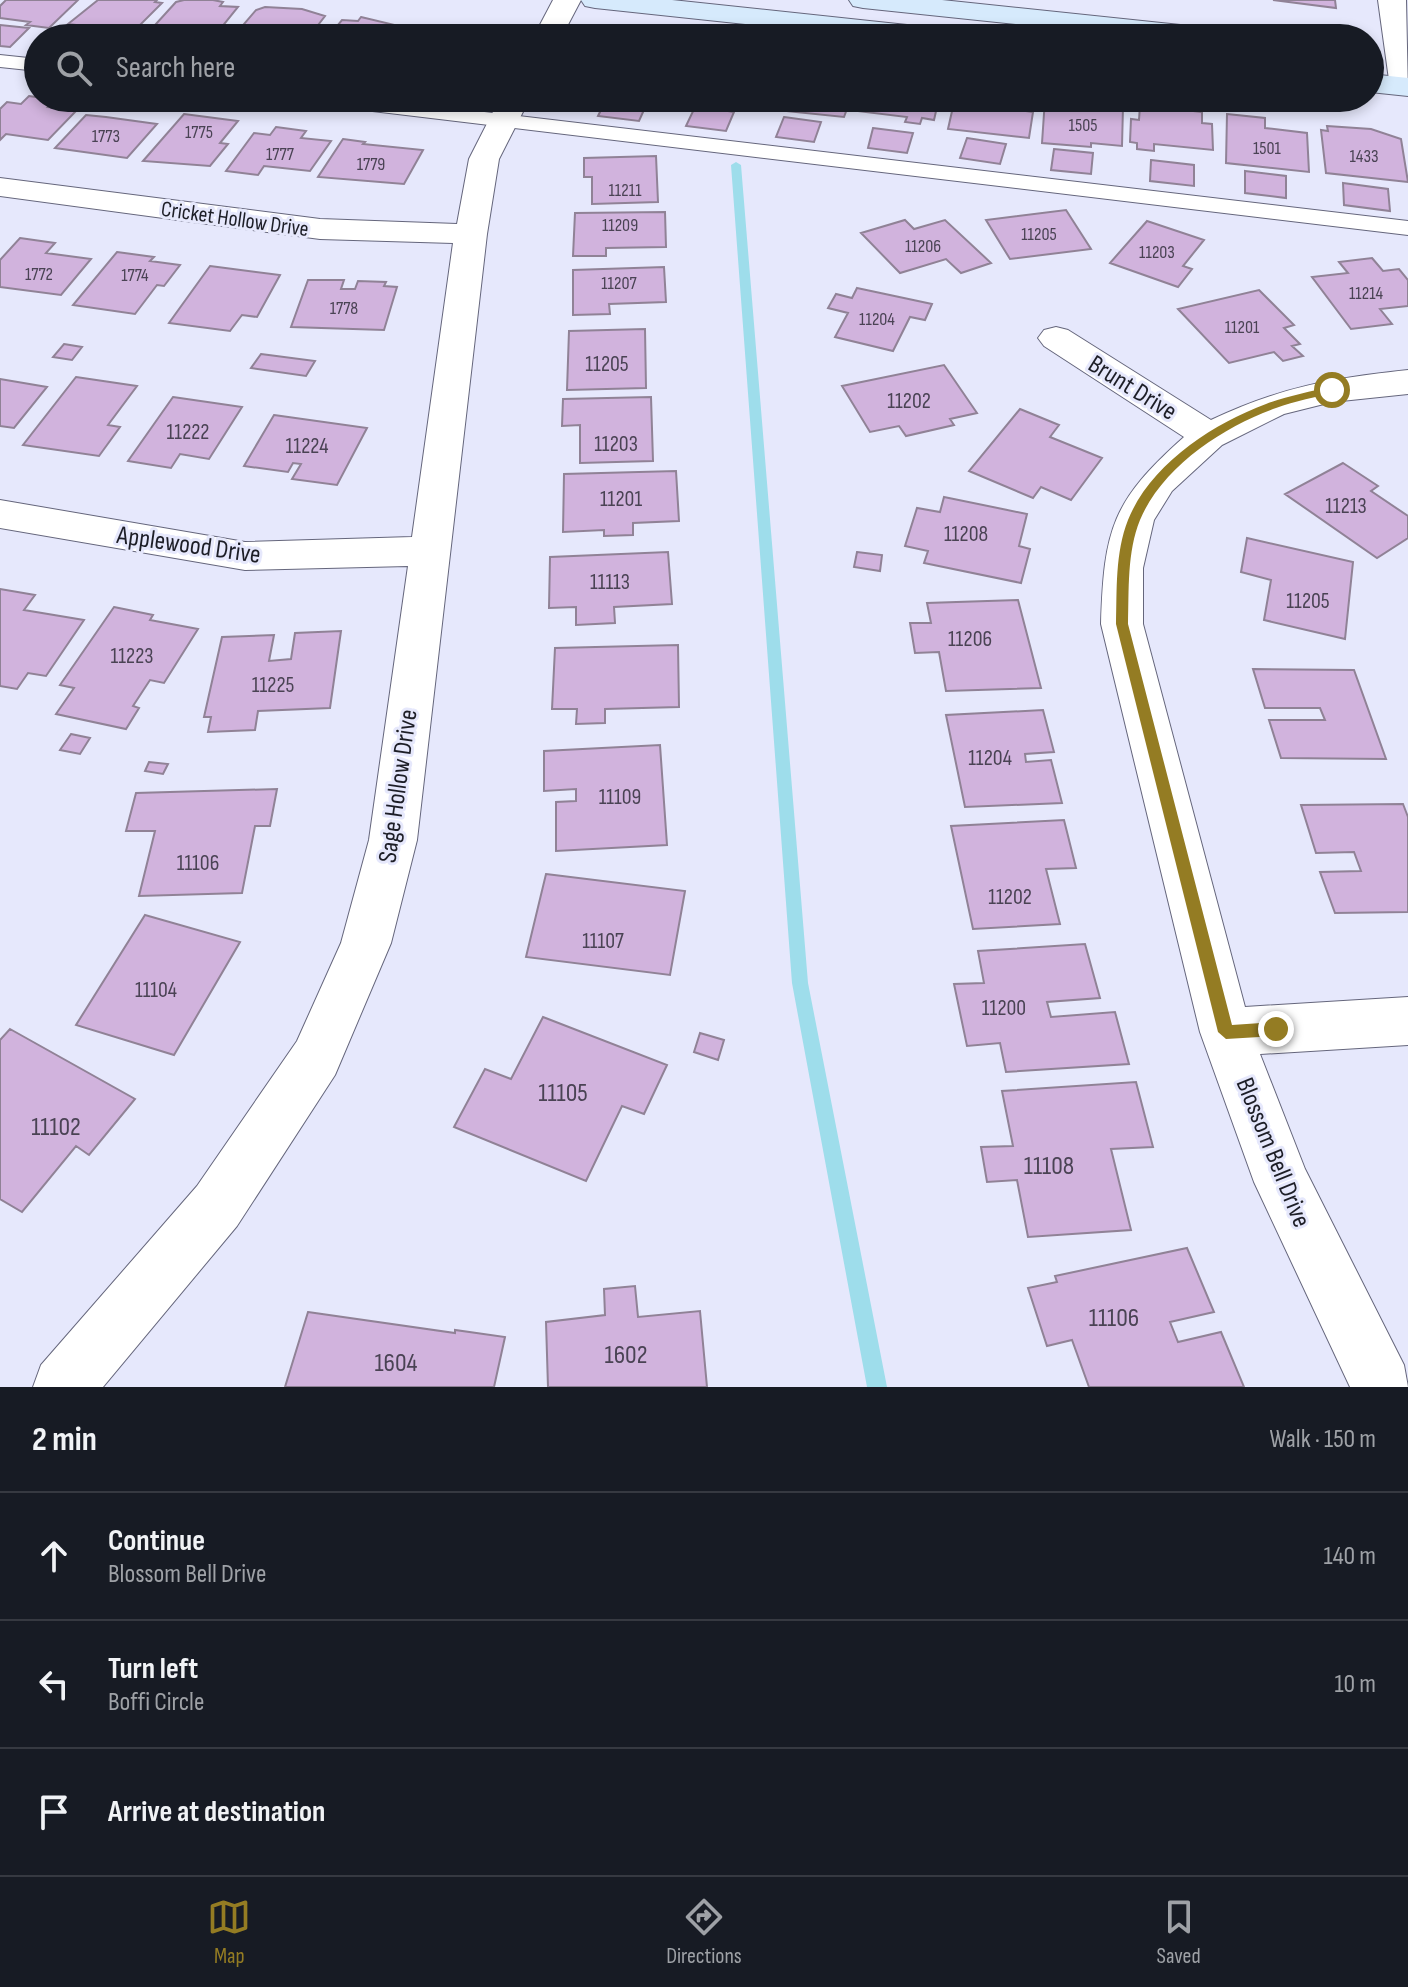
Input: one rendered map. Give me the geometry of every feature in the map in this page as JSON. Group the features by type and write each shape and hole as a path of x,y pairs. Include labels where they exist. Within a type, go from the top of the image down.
{"main road":[{"path":"595,0 821,24"},
{"path":"863,0 1094,24"},
{"path":"1384,54 1404,56"},
{"path":"1384,85 1406,87"}],"street":[{"path":"554,24 567,0"},
{"path":"1392,0 1404,56 1406,87"},
{"name":"Sage Hollow Drive","path":"63,1387 217,1206 316,1058 366,943 393,840 471,234 484,159 507,112"},
{"name":"Cricket Hollow Drive","path":"0,187 320,229 471,234"},
{"name":"Brunt Drive","path":"1056,338 1209,436"},
{"name":"Blossom Bell Drive","path":"1382,1387 1282,1182 1226,1032 1122,624 1123,568 1134,520 1158,482 1209,436 1271,406 1332,390 1408,382"},
{"name":"Applewood Drive","path":"0,514 245,556 428,551"},
{"path":"1226,1032 1408,1021"}],"lane":[{"path":"0,61 24,64"},
{"path":"531,112 1408,228"}],"building":[{"path":"6,0 78,0 53,24 27,24 30,22 0,18 0,6"},
{"path":"98,0 157,0 155,2 162,3 141,24 68,24"},
{"path":"213,0 223,2 220,6 238,7 224,24 156,24 176,2"},
{"path":"1273,0 1335,0 1336,8"},
{"path":"265,7 302,9 325,16 319,24 244,24 256,10"},
{"path":"361,17 391,24 339,24 342,20 358,21"},
{"path":"0,25 24,27 24,33 10,47 0,46"},
{"path":"24,101 24,112 75,112 48,140 6,134 0,140 0,109 7,102 21,104"},
{"path":"600,112 643,112 639,121 598,116"},
{"path":"693,112 734,112 726,131 686,126"},
{"path":"795,112 846,112 844,117"},
{"path":"865,112 936,112 934,120 922,118 920,124 905,122 907,117"},
{"path":"952,112 1033,112 1029,138 948,129"},
{"path":"1044,112 1123,112 1122,146 1042,143"},
{"path":"1140,112 1202,112 1202,123 1212,124 1213,150 1154,144 1154,151 1137,149 1137,143 1130,142 1131,119 1139,120"},
{"path":"184,114 238,121 220,143 228,144 210,166 143,161"},
{"path":"1227,114 1265,118 1265,128 1307,133 1309,172 1226,163"},
{"path":"86,115 157,124 127,158 55,148"},
{"path":"784,117 821,122 814,142 776,137"},
{"path":"1327,126 1371,129 1401,139 1408,182 1326,173 1321,130 1328,131"},
{"path":"276,127 306,131 301,138 331,141 310,171 264,166 258,175 226,171 254,133 270,135"},
{"path":"873,128 913,133 907,153 868,148"},
{"path":"967,138 1006,144 1000,164 960,158"},
{"path":"343,139 423,150 404,184 318,177"},
{"path":"1054,149 1093,153 1091,174 1051,170"},
{"path":"656,156 658,202 592,204 592,177 584,177 584,158"},
{"path":"1151,160 1194,165 1194,186 1150,181"},
{"path":"1245,171 1286,176 1286,198 1245,193"},
{"path":"1343,183 1388,189 1390,211 1344,205"},
{"path":"1066,210 1091,249 1010,259 986,220"},
{"path":"665,212 666,247 606,248 606,256 573,256 575,213"},
{"path":"905,220 914,229 945,220 991,263 961,273 946,259 900,273 861,233"},
{"path":"1147,221 1204,240 1183,266 1192,269 1178,287 1110,263"},
{"path":"20,238 55,243 46,253 91,259 61,295 0,287 0,260"},
{"path":"117,252 154,257 150,261 180,265 164,286 157,285 135,314 73,305"},
{"path":"1372,258 1383,271 1399,269 1408,280 1408,306 1380,309 1392,324 1351,329 1312,277 1348,273 1339,262"},
{"path":"210,266 280,275 257,317 242,315 230,331 169,323"},
{"path":"664,267 666,302 609,304 610,314 573,315 573,270"},
{"path":"308,280 344,280 341,289 355,289 358,281 386,282 384,286 397,287 384,330 291,327"},
{"path":"857,288 932,304 925,320 910,317 893,351 835,337 848,313 828,308 836,294 852,298"},
{"path":"1259,290 1294,325 1284,328 1300,344 1292,346 1303,356 1283,361 1274,352 1229,363 1178,309"},
{"path":"645,329 646,388 567,390 569,331"},
{"path":"64,344 82,347 72,360 53,357"},
{"path":"261,354 315,361 306,376 251,368"},
{"path":"944,365 977,413 950,419 954,425 906,436 899,426 870,432 842,386"},
{"path":"76,377 137,386 108,425 120,427 99,456 23,445"},
{"path":"0,379 47,387 14,428 0,426"},
{"path":"173,397 242,407 209,459 180,454 171,468 128,461"},
{"path":"651,397 653,461 580,463 580,425 562,426 563,399"},
{"path":"1020,409 1059,425 1050,437 1102,458 1071,500 1041,487 1033,498 969,471"},
{"path":"274,415 367,428 337,485 292,479 301,464 293,463 288,472 244,466"},
{"path":"1343,463 1378,486 1371,491 1408,516 1408,538 1377,558 1285,494"},
{"path":"676,471 679,521 633,523 633,535 604,536 604,530 563,532 564,474"},
{"path":"944,497 1027,514 1019,546 1030,549 1021,583 924,563 928,551 905,546 917,508 940,512"},
{"path":"1247,538 1353,562 1345,639 1264,620 1271,580 1241,572"},
{"path":"668,552 672,604 614,607 615,623 576,625 576,607 549,608 550,557"},
{"path":"857,552 882,555 880,571 854,567"},
{"path":"0,589 35,595 24,610 84,620 46,676 28,673 17,689 0,686"},
{"path":"1018,600 1041,688 946,691 939,652 915,653 910,623 931,623 927,603"},
{"path":"114,607 153,615 150,620 198,629 164,683 150,680 133,706 139,708 126,729 56,714 74,688 60,685"},
{"path":"341,631 330,708 258,711 255,730 208,732 211,717 204,717 222,637 274,635 269,661 291,659 295,633"},
{"path":"678,645 679,707 605,709 605,723 576,724 577,709 552,709 555,648"},
{"path":"1253,669 1354,670 1386,759 1281,758 1269,720 1325,720 1320,708 1265,708"},
{"path":"1043,710 1054,752 1025,754 1026,762 1051,760 1062,803 965,807 946,715"},
{"path":"71,734 90,738 80,754 60,750"},
{"path":"660,745 667,845 556,851 556,802 576,801 576,789 544,791 544,751"},
{"path":"149,762 168,764 163,774 145,771"},
{"path":"277,789 270,826 255,826 242,893 139,896 155,831 126,831 136,793"},
{"path":"1403,804 1408,817 1408,912 1335,913 1320,872 1361,871 1354,852 1316,853 1301,805"},
{"path":"1064,820 1076,868 1046,869 1060,924 973,929 951,826"},
{"path":"546,874 685,891 670,975 526,957"},
{"path":"145,915 240,942 174,1055 76,1025"},
{"path":"1085,944 1100,998 1047,1002 1051,1017 1115,1012 1129,1064 1006,1072 1000,1043 967,1046 954,984 984,983 978,951"},
{"path":"543,1017 667,1065 644,1114 622,1106 586,1181 454,1127 485,1069 511,1079"},
{"path":"10,1029 135,1099 89,1155 76,1146 22,1212 0,1199 0,1040"},
{"path":"700,1033 724,1040 718,1060 694,1052"},
{"path":"1136,1082 1153,1147 1111,1149 1131,1230 1028,1237 1017,1180 987,1182 981,1147 1013,1146 1002,1091"},
{"path":"1187,1248 1214,1312 1170,1322 1178,1342 1221,1332 1244,1387 1089,1387 1072,1340 1047,1346 1028,1288 1057,1282 1055,1276"},
{"path":"635,1286 638,1317 700,1311 707,1387 548,1387 546,1322 605,1315 604,1289"},
{"path":"308,1312 505,1337 494,1387 285,1387"}],"waterway":[{"path":"736,165 800,983 877,1387"}],"route":[{"path":"1276,1029 1226,1032 1122,624 1123,568 1134,520 1158,482 1209,436 1271,406 1332,390"}]}
